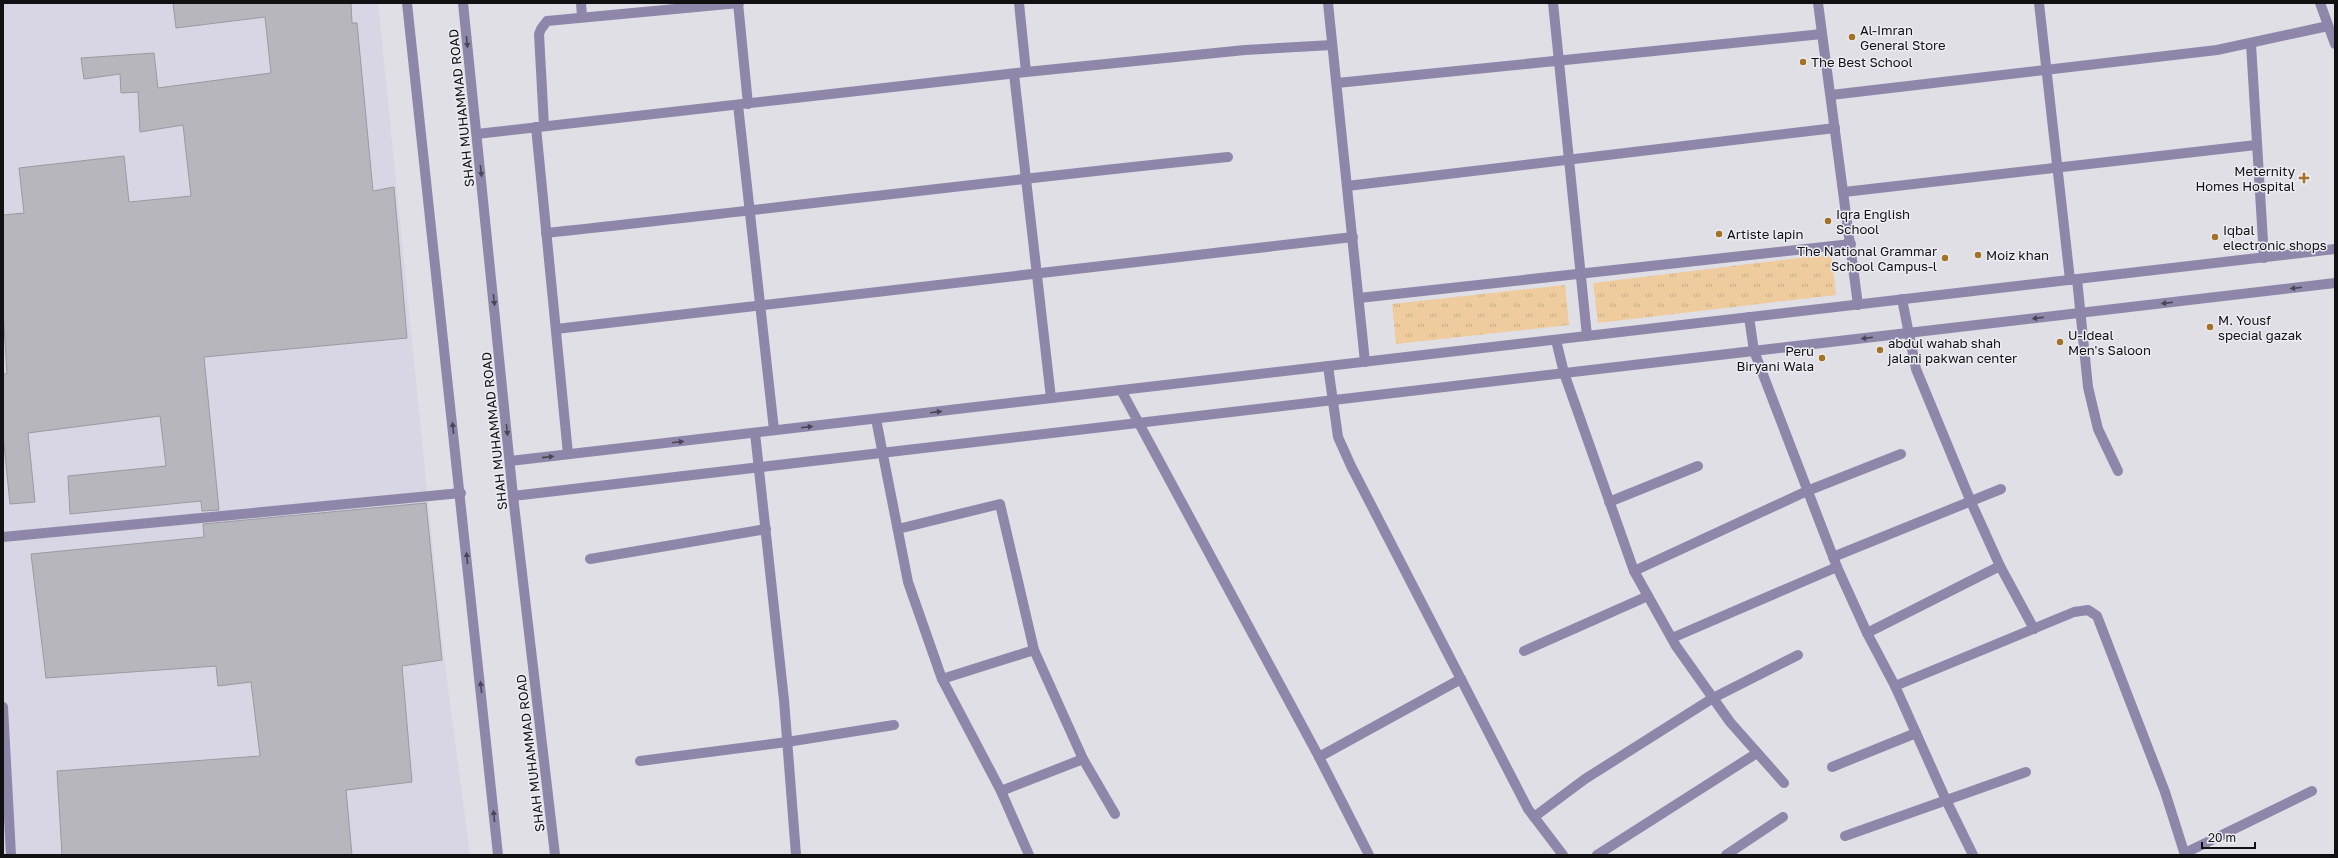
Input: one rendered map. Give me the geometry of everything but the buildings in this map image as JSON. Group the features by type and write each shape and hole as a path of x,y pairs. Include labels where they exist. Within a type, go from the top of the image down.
{"street":[{"path":"407,3 498,855"},
{"name":"SHAH MUHAMMAD ROAD","path":"463,3 513,496 555,855"},
{"path":"580,3 582,16"},
{"path":"568,454 546,233 540,127 541,29 547,21 582,16 738,3 750,212 774,430"},
{"path":"1019,3 1026,72"},
{"path":"1328,3 1365,362"},
{"path":"1553,3 1587,336"},
{"path":"1818,3 1858,305"},
{"path":"2039,3 2058,168 2073,280 2080,313 2088,387 2098,430 2118,471"},
{"path":"2320,3 2335,44"},
{"path":"1830,95 2047,70 2251,44 2328,26"},
{"path":"1336,83 1822,34"},
{"path":"2251,44 2264,258"},
{"path":"477,134 1026,72 1245,50 1332,45"},
{"path":"1014,74 1051,398"},
{"path":"1347,186 1835,128"},
{"path":"1844,192 2256,145"},
{"path":"546,233 750,212 1026,177 1228,157"},
{"path":"556,328 1353,237"},
{"path":"1359,298 1581,275 1851,244"},
{"path":"510,461 2335,249"},
{"path":"513,496 2335,283"},
{"path":"1902,300 1910,333 1916,369 1971,502 2000,566 2034,628"},
{"path":"1749,317 1754,351 1832,557 1866,633 1895,686 1946,800 1973,855"},
{"path":"1556,340 1564,373 1634,571 1672,638 1730,722 1784,782"},
{"path":"1328,366 1338,437 1351,466 1528,809 1563,855"},
{"path":"1121,390 1320,757 1369,855"},
{"path":"876,419 908,582 942,679 1001,791 1029,855"},
{"path":"755,432 787,742 796,855"},
{"path":"1634,571 1807,491 1901,454"},
{"path":"1609,502 1698,466"},
{"path":"1832,557 2001,489"},
{"path":"3,537 460,493"},
{"path":"898,529 1000,504 1034,650 1083,759 1115,814"},
{"path":"590,559 766,529"},
{"path":"1866,633 2000,566"},
{"path":"1672,638 1837,567"},
{"path":"1524,651 1648,596"},
{"path":"1895,686 2074,612 2088,610 2097,616 2165,792 2185,854 2312,790"},
{"path":"942,679 1034,650"},
{"path":"1534,817 1585,780 1713,698 1798,655"},
{"path":"1320,757 1461,679"},
{"path":"3,707 11,855"},
{"path":"640,761 787,742 894,725"},
{"path":"1832,767 1916,733"},
{"path":"1597,855 1757,752"},
{"path":"1001,791 1083,759"},
{"path":"1845,836 2026,772"},
{"path":"1726,855 1783,817"}],"shaded area":[{"path":"3,3 378,3 443,650 470,855 3,855"}],"green space":[{"path":"1831,254 1836,295 1598,323 1593,283"},
{"path":"1565,285 1569,325 1396,344 1392,304"}],"place":[{"name":"Al-Imran General Store","path":"1852,37"},
{"name":"The Best School","path":"1803,62"},
{"name":"Meternity Homes Hospital","path":"2304,178"},
{"name":"Iqra English School","path":"1828,221"},
{"name":"Artiste lapin","path":"1719,234"},
{"name":"Iqbal electronic shops","path":"2215,237"},
{"name":"Moiz khan","path":"1978,255"},
{"name":"The National Grammar School Campus-l","path":"1945,258"},
{"name":"M. Yousf special gazak","path":"2210,327"},
{"name":"U-Ideal Men's Saloon","path":"2060,342"},
{"name":"abdul wahab shah jalani pakwan center","path":"1880,350"},
{"name":"Peru Biryani Wala","path":"1822,358"}]}
